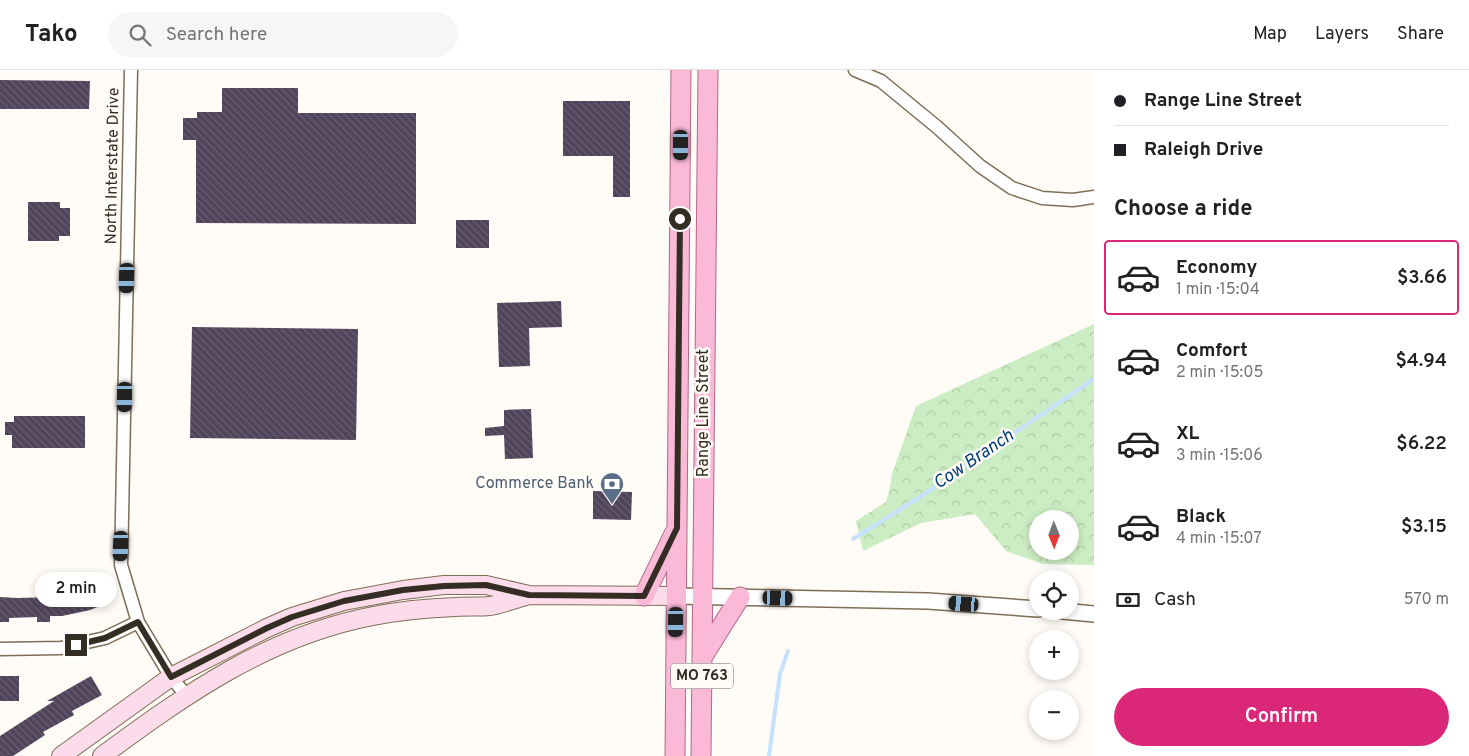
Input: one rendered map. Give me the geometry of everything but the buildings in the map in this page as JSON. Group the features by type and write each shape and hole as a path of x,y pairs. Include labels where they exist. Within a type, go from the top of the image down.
{"main road":[{"name":"Range Line Street","path":"675,756 681,70"},
{"path":"692,70 707,172"},
{"name":"Range Line Street","path":"701,756 708,70"},
{"path":"644,596 677,528"},
{"path":"61,756 171,677 292,617 344,601 403,590 444,586 486,585 529,595 677,596"},
{"path":"102,756 186,696 252,657 301,636 334,625 374,616 455,607 490,606 529,595"},
{"path":"702,658 740,597"}],"street":[{"name":"North Interstate Drive","path":"131,70 121,565 138,622 171,677 186,696"},
{"path":"855,70 881,81 980,166 1012,188 1042,198 1073,200 1094,196"},
{"path":"677,596 928,602 1029,609"},
{"path":"1079,613 1094,614"},
{"path":"0,650 61,648 105,638 138,622"}],"green space":[{"path":"1094,324 1094,565 1043,564 1032,560 1079,560 1079,510 1029,510 1029,559 1006,551 975,514 921,523 863,551 856,521 886,502 892,474 916,406"}],"waterway":[{"name":"Cow Branch","path":"853,539 920,497 1094,379"},
{"name":"Cow Branch","path":"769,756 780,674 788,651"}],"place":[{"name":"Commerce Bank","path":"612,505"}],"route":[{"path":"76,645 105,638 138,622 171,677 292,617 344,601 403,590 444,586 486,585 529,595 644,596 677,528 680,219"}]}
